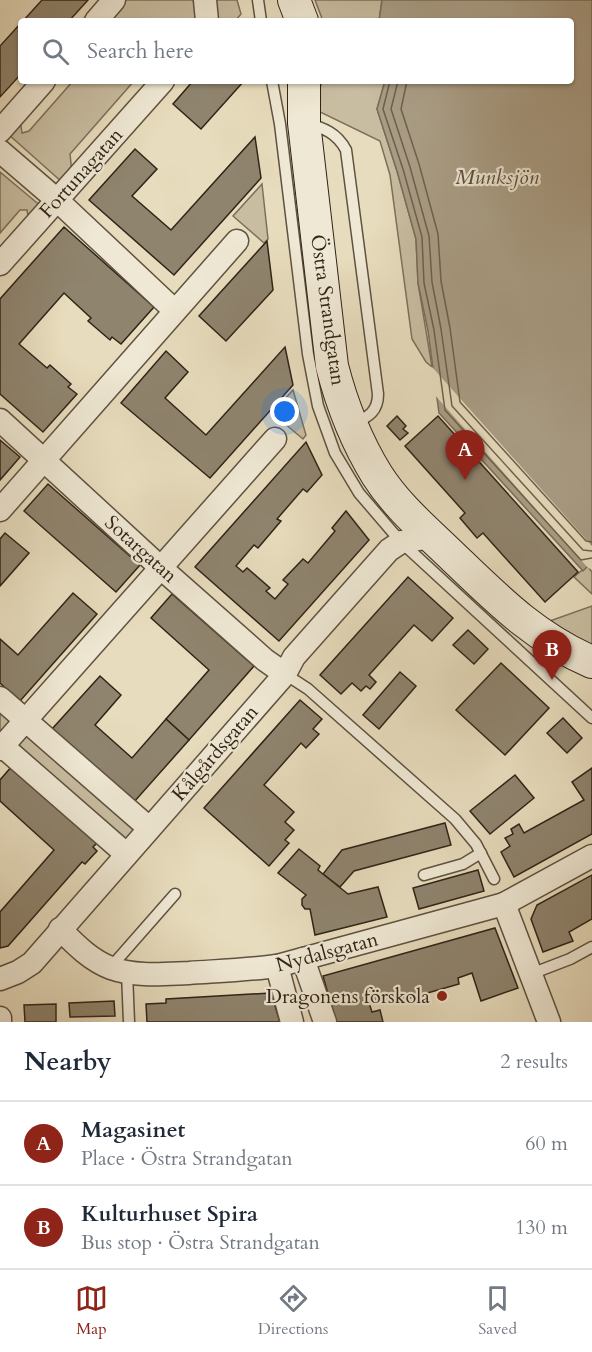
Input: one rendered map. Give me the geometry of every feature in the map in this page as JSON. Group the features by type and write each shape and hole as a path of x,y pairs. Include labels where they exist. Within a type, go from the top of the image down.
{"main road":[{"path":"294,0 302,18"},
{"path":"302,0 303,18"},
{"name":"Östra Strandgatan","path":"304,84 304,123 332,366 340,396 368,459 396,502 500,602 533,630 587,663"}],"street":[{"path":"99,18 114,0"},
{"path":"205,0 207,18"},
{"path":"0,131 41,84"},
{"name":"Fortunagatan","path":"0,264 160,84"},
{"path":"0,150 174,310"},
{"path":"0,510 237,241"},
{"name":"Sotargatan","path":"0,420 161,568 265,660 285,674"},
{"path":"126,854 1,746 276,439"},
{"name":"Kålgårdsgatan","path":"0,979 32,963 285,674 294,657 382,556 401,542 432,537"},
{"path":"0,698 149,828"},
{"name":"Nydalsgatan","path":"118,970 166,974 249,970 277,966 504,904 592,856"},
{"path":"504,904 549,1022"},
{"path":"60,929 82,950 118,970"},
{"path":"303,959 325,1022"},
{"path":"277,966 292,1022"}],"lane":[{"path":"258,0 261,18"},
{"path":"273,84 280,124 308,354 318,406 335,453 359,493 401,542 592,718"},
{"path":"304,123 327,129 340,140 346,150 378,394 378,404 373,412 367,418 351,424"},
{"path":"285,674 308,689 455,819 481,853 494,879"},
{"path":"424,875 463,864 481,853"},
{"path":"129,1022 118,970 174,894"},
{"path":"531,974 570,959 592,947"}],"shaded area":[{"path":"125,0 196,0 199,18 110,18"},
{"path":"215,0 237,0 241,14 238,18 216,18"},
{"path":"315,0 382,0 379,18 322,18"},
{"path":"70,84 131,84 70,154 72,173 63,183 8,134 20,119 22,133 29,131"},
{"path":"321,84 384,84 377,109 416,239 418,283 432,367 426,362 412,339 390,175 380,141 318,111 315,105"},
{"path":"0,172 42,207 29,223 27,210 20,210 0,233"},
{"path":"262,184 268,239 264,243 233,216"},
{"path":"293,390 306,435 303,439 272,413"},
{"path":"587,566 592,572 592,594 574,577"},
{"path":"592,606 592,650 547,622"},
{"path":"0,710 141,832 129,846 0,734"}],"water":[{"name":"Munksjön","path":"382,0 592,0 592,562 583,571 439,413 428,331 418,283 416,239 377,109 384,84 574,84 574,18 379,18"}],"pier":[{"path":"432,367 592,546 592,566 589,569 433,393 430,369"}],"building":[{"path":"42,0 88,0 72,18 26,18"},
{"path":"18,26 18,77 0,97 0,46"},
{"path":"190,84 241,84 201,129 173,104"},
{"path":"255,137 261,178 174,275 89,200 135,149 157,169 132,196 171,230"},
{"path":"64,227 154,307 121,344 112,337 110,340 88,321 91,318 64,293 19,344 47,368 50,365 71,384 68,387 77,394 43,432 0,394 0,299"},
{"path":"267,241 273,290 226,341 199,316"},
{"path":"285,347 293,385 210,478 121,403 166,351 188,372 165,398 206,435"},
{"path":"397,416 406,426 403,429 408,433 400,440 387,426"},
{"path":"438,416 578,572 545,602 483,533 477,538 460,518 465,513 405,446"},
{"path":"0,440 20,457 0,480"},
{"path":"306,442 322,475 307,492 303,489 277,519 281,521 258,548 254,545 236,566 243,572 247,568 270,588 266,591 275,599 288,584 283,580 303,559 308,563 335,531 332,528 346,511 369,540 279,641 195,567"},
{"path":"48,484 140,565 116,592 24,511"},
{"path":"5,533 29,553 0,586 0,539"},
{"path":"408,577 453,618 432,641 414,625 369,675 376,682 370,689 366,686 361,691 352,683 341,694 320,675"},
{"path":"73,593 97,614 20,701 0,683 0,639 18,655"},
{"path":"172,594 254,666 189,740 166,719 209,670 151,618"},
{"path":"468,630 488,649 474,664 453,645"},
{"path":"501,663 549,708 505,755 456,710"},
{"path":"400,672 416,686 379,729 363,715"},
{"path":"100,676 121,695 95,725 132,758 166,719 189,740 134,802 52,729"},
{"path":"300,700 322,719 313,729 319,734 306,748 301,743 264,785 294,812 285,822 294,830 285,840 289,843 269,866 204,808"},
{"path":"563,718 582,738 567,753 547,733"},
{"path":"12,766 98,842 93,847 97,851 85,864 82,862 8,946 0,948 0,912 54,850 0,801 0,780"},
{"path":"592,768 592,834 514,877 501,852 510,846 505,838 513,834 511,829 519,824 524,833 584,800 572,782"},
{"path":"515,775 534,798 490,834 470,811"},
{"path":"445,823 451,845 354,871 340,887 323,874 342,850"},
{"path":"299,849 320,866 318,870 348,894 378,887 387,917 315,935 310,909 305,909 302,905 302,899 306,895 278,873"},
{"path":"478,870 484,891 419,909 413,888"},
{"path":"592,875 592,919 569,932 573,941 543,952 531,919 537,905"},
{"path":"495,928 518,988 481,1001 472,973 458,978 459,984 389,1004 387,997 369,1003 372,1012 380,1010 383,1022 336,1022 323,976"},
{"path":"271,993 280,1022 147,1022 146,1004 166,1003 166,999"},
{"path":"114,1001 115,1016 70,1017 69,1003"},
{"path":"56,1004 56,1022 25,1022 24,1005"}],"place":[{"name":"Magasinet","path":"465,480"},
{"name":"Kulturhuset Spira","path":"552,680"},
{"name":"Dragonens förskola","path":"442,996"}]}
